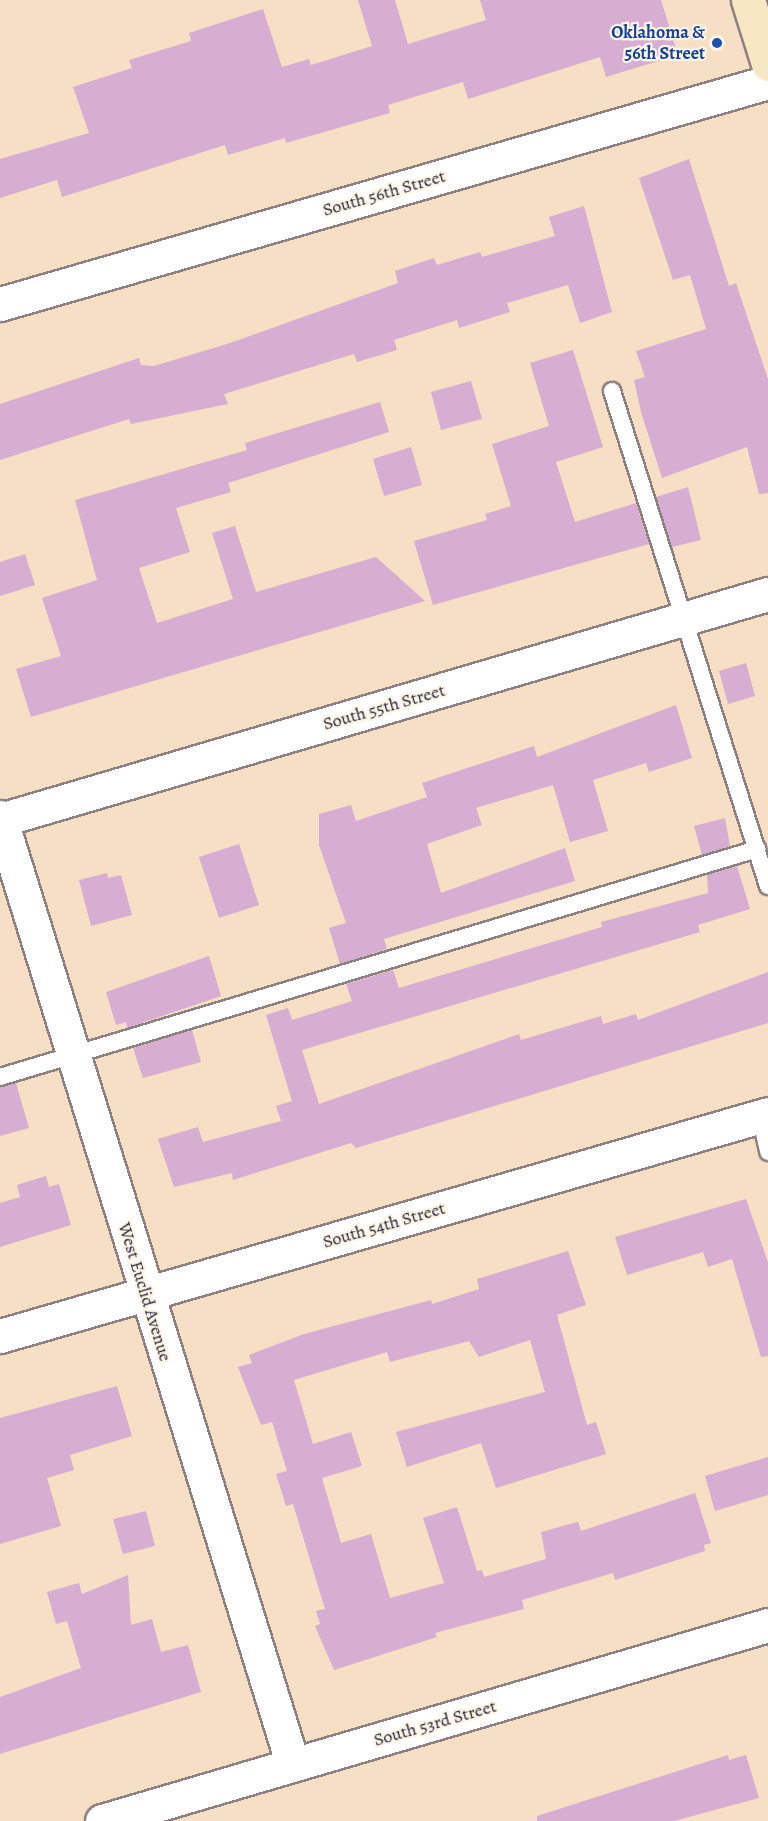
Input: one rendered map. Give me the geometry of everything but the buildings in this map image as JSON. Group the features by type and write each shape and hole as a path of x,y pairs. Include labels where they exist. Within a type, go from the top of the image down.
{"main road":[{"path":"748,0 768,64"}],"street":[{"name":"South 56th Street","path":"0,304 768,82"},
{"name":"South 55th Street","path":"0,819 768,594"},
{"name":"West Euclid Avenue","path":"0,819 145,1294 293,1765"},
{"name":"South 54th Street","path":"0,1336 764,1115"},
{"name":"South 53rd Street","path":"102,1821 768,1625"}],"lane":[{"path":"612,391 768,886"},
{"path":"0,1077 757,849"},
{"path":"764,1115 768,1152"}],"place":[{"name":"Oklahoma & 56th Street","path":"717,43"}]}
